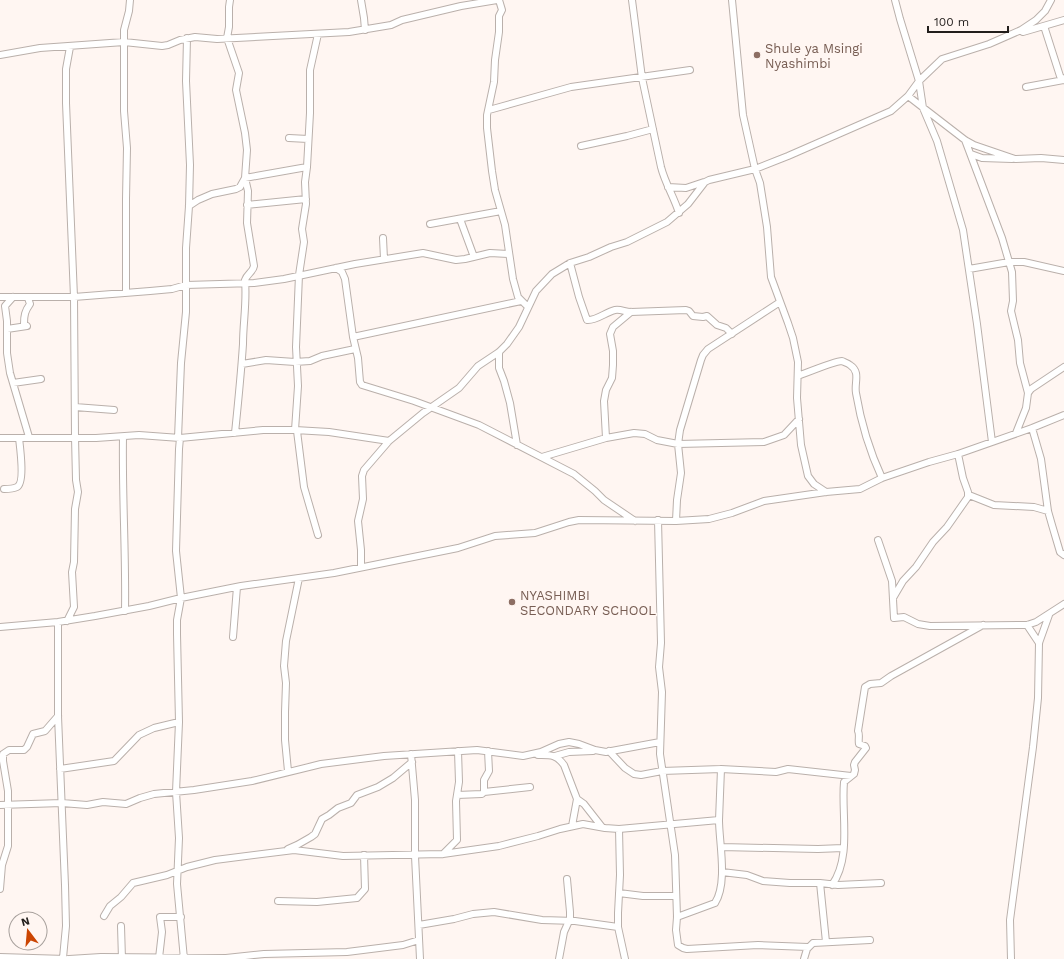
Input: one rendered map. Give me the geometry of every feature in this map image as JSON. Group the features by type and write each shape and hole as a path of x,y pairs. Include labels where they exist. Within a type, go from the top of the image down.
{"street":[{"path":"126,293 127,148 124,111 124,30 130,0"},
{"path":"230,0 227,38 239,73 236,90 247,150 245,178 248,191 248,234 254,266 253,270 246,277 246,312 235,433"},
{"path":"361,0 364,30"},
{"path":"0,55 40,48 124,42 162,46 195,37 210,39 349,32 391,25 402,20 461,3 498,0 502,10 499,16 499,32 494,82 487,115 487,128 492,171 506,230 508,254 515,288 518,297 528,307"},
{"path":"632,0 642,78 653,129 664,178 679,213"},
{"path":"732,0 743,115 755,169 760,183 767,227 771,277 793,338 798,362 797,383 801,445 807,474 811,480 826,492"},
{"path":"896,0 900,19 919,81 923,108 937,141 963,230 992,442"},
{"path":"668,187 686,188 755,169 879,117 891,111 908,96 919,81 942,59 989,44 1028,27 1040,15 1051,0"},
{"path":"1022,32 1064,20"},
{"path":"1044,26 1060,76 1064,80"},
{"path":"318,34 310,70 307,167 305,182 306,204 302,229 304,242 303,254 299,275 296,362 298,386 296,430 304,487 318,535"},
{"path":"184,958 177,884 179,838 176,792 179,722 176,634 181,598 176,551 181,363 186,312 186,248 190,165 186,81 187,38"},
{"path":"67,620 75,604 72,572 74,562 75,509 78,492 76,480 75,437 74,297 66,103 66,69 70,46"},
{"path":"489,110 571,87 690,70"},
{"path":"1026,87 1064,80"},
{"path":"908,96 965,140 974,145 1015,159"},
{"path":"581,146 653,129"},
{"path":"290,138 308,139"},
{"path":"965,140 1002,238 1013,281 1013,301 1011,311 1018,340 1020,363 1028,393 1026,408 1016,433"},
{"path":"971,154 982,158 1041,158 1064,160"},
{"path":"245,178 307,167"},
{"path":"189,206 212,194 240,187 245,178"},
{"path":"361,567 358,521 363,499 363,472 366,466 389,441 459,388 478,366 499,352 507,344 519,327 536,291 552,274 570,263 589,257 642,235 667,222 679,213 705,182"},
{"path":"247,205 306,199"},
{"path":"430,224 501,211"},
{"path":"460,219 474,257"},
{"path":"383,238 384,259"},
{"path":"0,296 28,298 74,297 172,289 186,285 246,283 284,279 384,259 423,253 456,260 490,253 508,254"},
{"path":"969,269 1008,262 1024,262 1064,271"},
{"path":"570,263 587,320 592,320 617,310 631,312 686,310 693,316 707,316 717,325 726,328 732,334"},
{"path":"336,268 342,272 345,278 355,349 358,358 360,382 362,385 479,425 542,457 584,481 604,500 635,521"},
{"path":"13,297 5,306 7,350 13,383 29,437"},
{"path":"0,334 27,326 24,324 24,312 30,304 28,298"},
{"path":"353,336 521,301"},
{"path":"676,521 681,473 678,444 680,430 703,355 708,349 780,302"},
{"path":"606,438 604,401 606,390 612,378 613,365 613,351 610,334 613,327 631,312"},
{"path":"0,347 7,350"},
{"path":"242,364 266,360 310,362 322,356 355,349"},
{"path":"499,352 498,368 504,380 510,403 517,445"},
{"path":"798,376 841,361 851,365 857,375 856,392 860,414 870,449 882,478"},
{"path":"1028,393 1033,386 1064,367"},
{"path":"13,383 41,379"},
{"path":"75,407 114,410"},
{"path":"0,627 58,622 125,611 237,586 300,578 458,548 495,536 535,532 579,520 676,521 719,516 764,501 826,492 860,489 882,478 958,454 1064,415"},
{"path":"542,457 606,438 634,433 642,433 657,440 678,444 764,442 784,435 799,419"},
{"path":"1032,428 1040,459 1048,511 1060,550 1064,555"},
{"path":"0,438 154,436 179,438 263,430 296,430 329,432 389,441"},
{"path":"123,437 122,481 125,542 125,611"},
{"path":"4,489 15,488 20,482 21,460 19,438"},
{"path":"958,454 963,478 969,495 994,505 1034,507 1048,511"},
{"path":"893,599 903,581 916,567 933,542 947,527 969,495"},
{"path":"658,520 661,643 659,667 662,692 660,742 662,771 675,855 676,930 678,945 683,948 709,949 758,945 808,947"},
{"path":"878,540 891,576 894,618 904,617 918,624 930,626 1027,625 1049,615 1064,604"},
{"path":"288,771 285,740 285,647 300,578"},
{"path":"233,637 237,586"},
{"path":"1011,959 1010,920 1033,747 1038,698 1039,643 1049,615"},
{"path":"58,622 58,716 67,959"},
{"path":"1027,625 1039,643"},
{"path":"832,885 837,879 843,862 844,781 854,774 855,762 866,748 858,742 860,735 858,731 865,687 870,684 881,683 891,676 983,626"},
{"path":"0,889 2,865 8,846 8,784 3,754 9,750 24,750 28,747 33,734 45,731 58,716"},
{"path":"60,768 114,761 138,734 154,728 179,722"},
{"path":"534,754 559,744 569,742 600,752 660,742"},
{"path":"0,805 62,803 87,806 103,802 126,804 146,796 259,780 288,771 321,764 384,756 458,751 488,751 517,756 534,754 555,756 569,752 595,750"},
{"path":"443,854 457,840 457,795 459,774 458,751"},
{"path":"484,792 484,780 489,772 488,751"},
{"path":"609,751 625,768 634,774 641,775 662,771 721,769 776,772 788,769 851,776"},
{"path":"411,754 415,800 415,856 420,959"},
{"path":"555,756 564,765 577,799 572,826"},
{"path":"283,851 297,846 311,837 322,819 330,815 338,808 351,804 357,794 378,787 393,778 412,762"},
{"path":"677,917 715,903 718,898 722,872 719,832 721,769"},
{"path":"457,795 482,794 484,792 530,787"},
{"path":"577,799 584,804 602,827"},
{"path":"104,916 110,906 121,897 133,883 215,860 283,851 306,850 343,856 415,856 443,854 499,846 582,824 619,829 719,820"},
{"path":"619,829 618,927 625,959"},
{"path":"721,847 818,849 843,848"},
{"path":"278,901 317,902 357,898 365,889 364,855"},
{"path":"722,872 747,875 763,881 790,883 820,883 832,885 881,883"},
{"path":"559,959 564,932 570,921 567,879"},
{"path":"820,883 826,942"},
{"path":"619,893 643,896 676,896"},
{"path":"419,925 474,914 494,912 542,920 599,923 618,927"},
{"path":"159,958 162,932 160,917 181,917"},
{"path":"121,926 122,958"},
{"path":"0,957 67,959 226,958 264,954 292,956 346,952 403,945 419,940"},
{"path":"804,959 808,947 813,943 870,940"}],"place":[{"name":"Shule ya Msingi Nyashimbi","path":"757,55"},
{"name":"NYASHIMBI SECONDARY SCHOOL","path":"512,602"}]}
